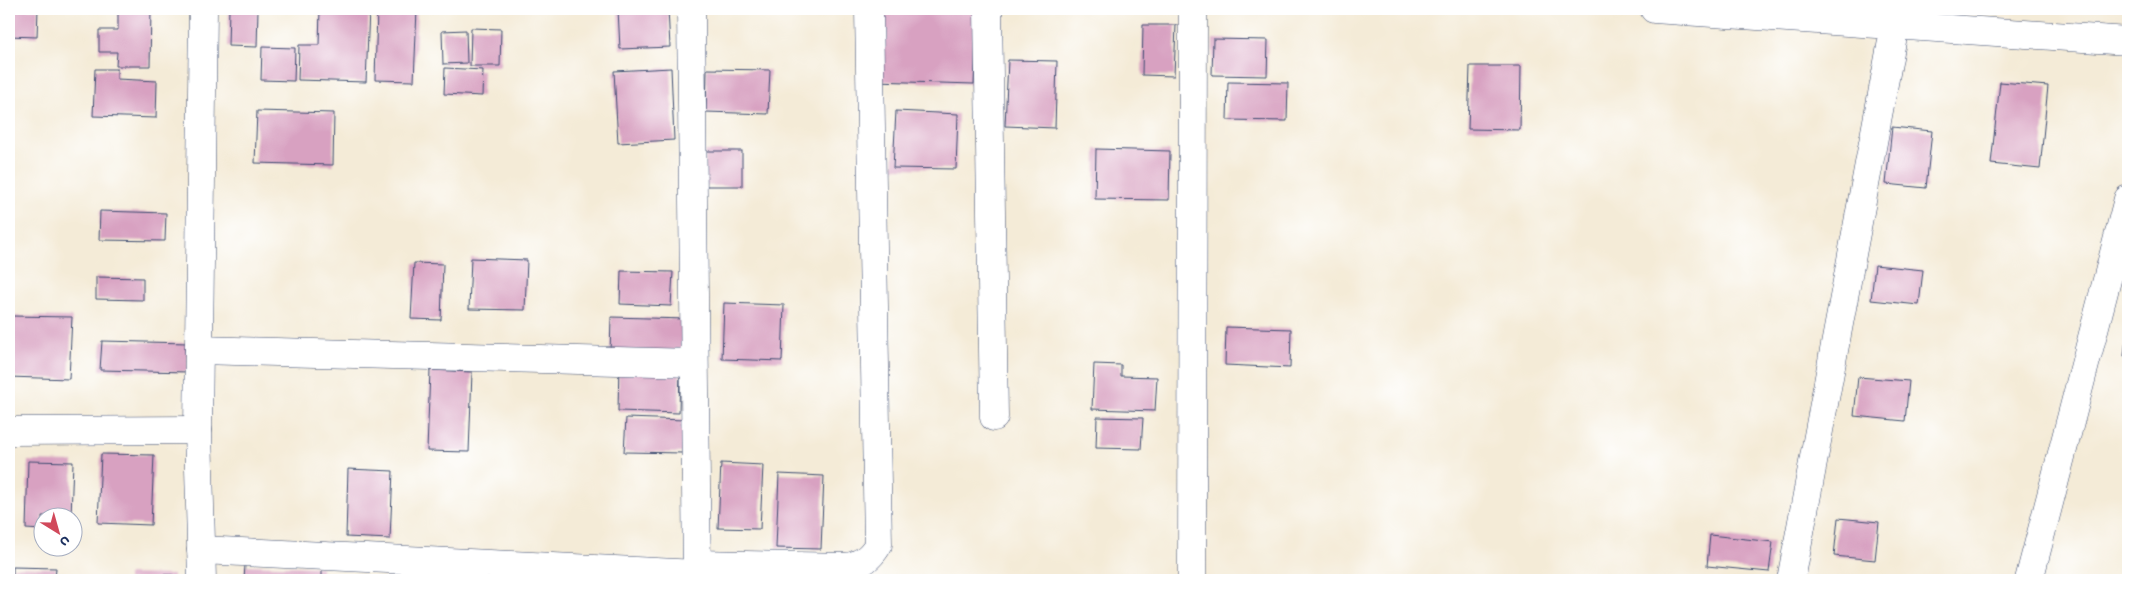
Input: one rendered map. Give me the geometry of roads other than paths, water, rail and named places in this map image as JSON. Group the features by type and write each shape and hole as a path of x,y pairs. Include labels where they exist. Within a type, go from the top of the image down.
{"street":[{"path":"202,580 198,430 203,9"},
{"path":"691,9 697,573"},
{"path":"201,550 697,573 848,567 863,563 871,556 878,545 869,9"},
{"path":"988,9 994,417"},
{"path":"1192,580 1193,9"},
{"path":"1654,9 1829,15 1895,25 2128,41"},
{"path":"1792,580 1895,25"},
{"path":"2029,580 2128,199"},
{"path":"199,350 694,363"},
{"path":"9,431 198,430"}]}
